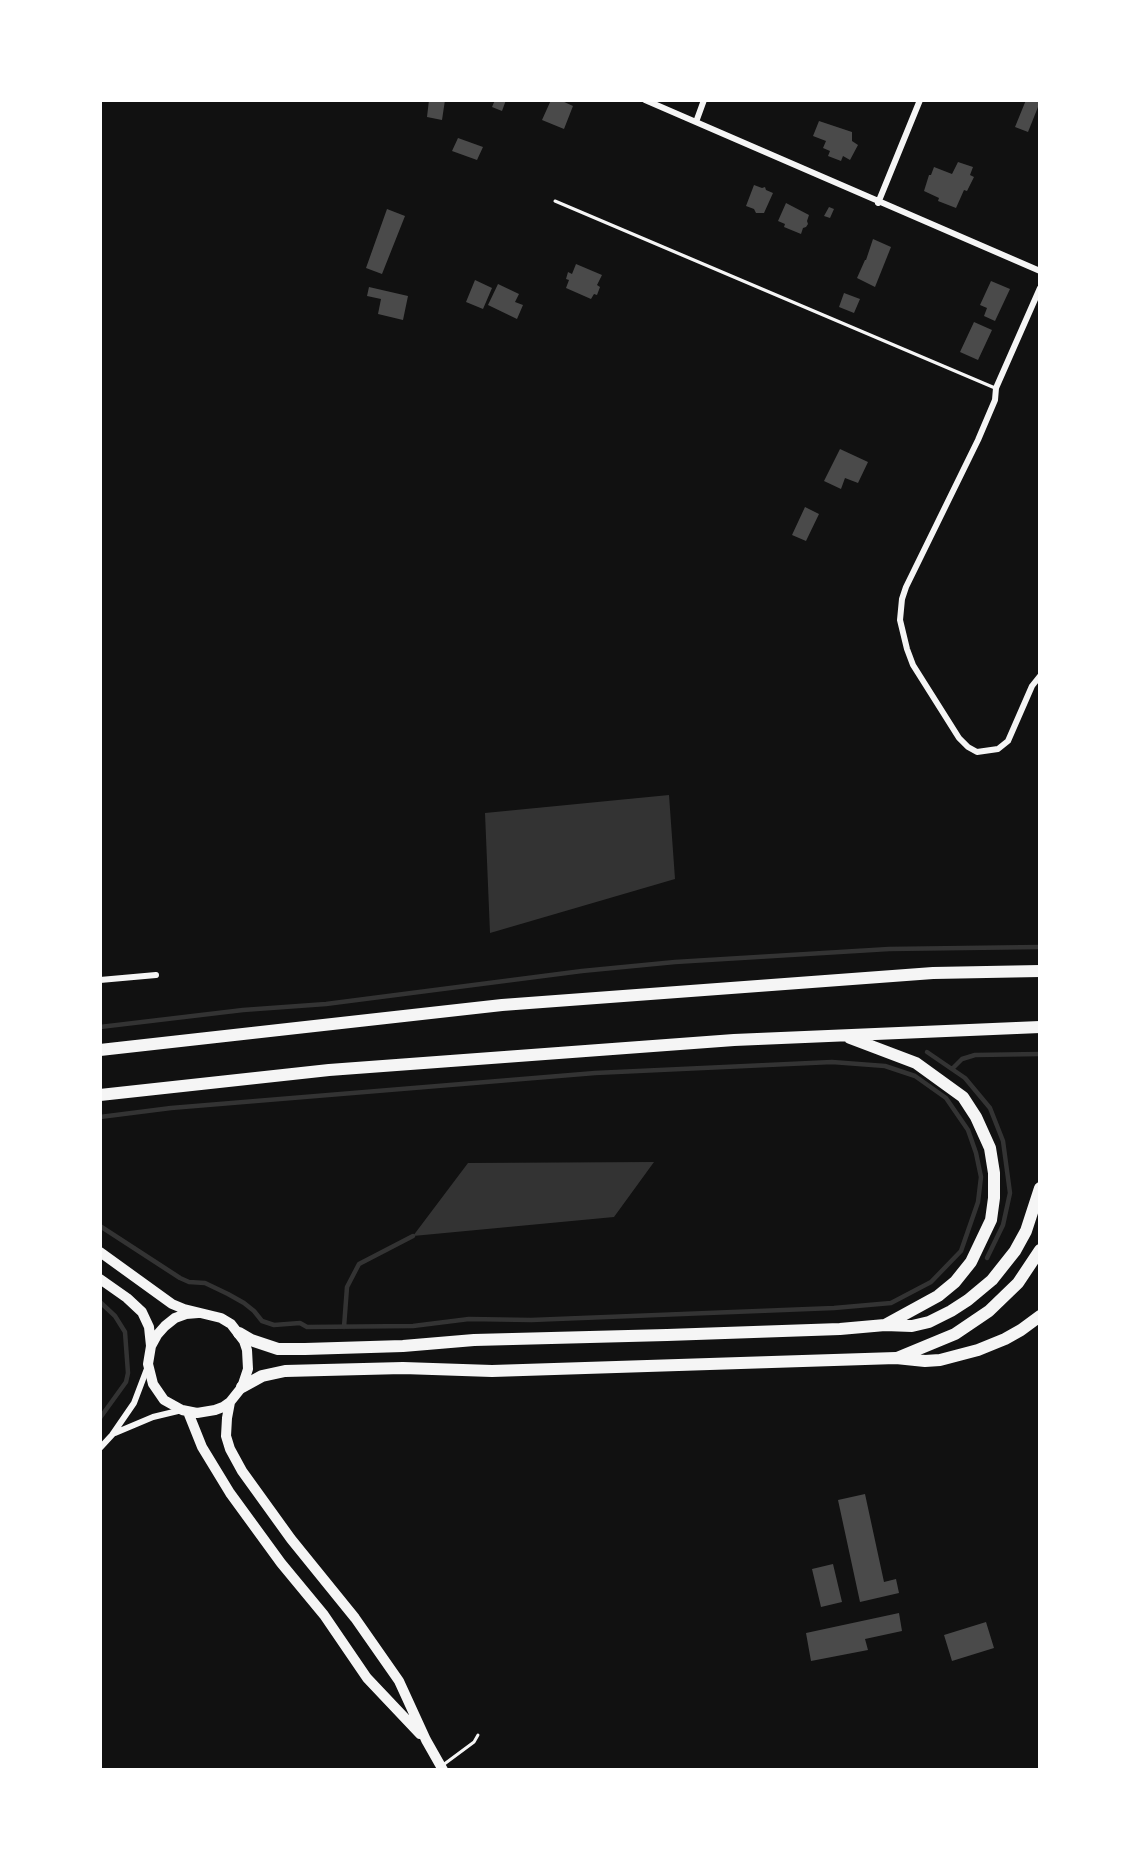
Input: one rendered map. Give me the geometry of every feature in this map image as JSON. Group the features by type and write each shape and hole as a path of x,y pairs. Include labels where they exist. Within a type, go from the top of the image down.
{"highway":[{"path":"100,1050 502,1005 933,973 1040,971"},
{"path":"100,1095 329,1070 723,1041 1040,1028"},
{"path":"843,1036 916,1063 963,1097 976,1117 990,1148 994,1173 991,1220 971,1262 955,1282 938,1296 885,1325"},
{"path":"239,1333 251,1340 278,1349 305,1349 403,1346 474,1340 840,1329 885,1325 912,1326 929,1322 968,1300 992,1280 1016,1251 1040,1188"},
{"path":"896,1358 955,1334 989,1311 1018,1282 1040,1250"},
{"path":"242,1387 262,1376 285,1371 403,1368 492,1371 896,1358 925,1361 957,1357 1005,1339 1040,1316"}],"main road":[{"path":"100,1252 172,1304 221,1318 239,1333 247,1350 248,1369 242,1387 230,1402 215,1410 197,1413 185,1411 164,1400 149,1374 151,1346 149,1327 142,1312 100,1279"},
{"path":"151,1346 157,1335 170,1322 186,1314 198,1312"},
{"path":"230,1402 226,1436 242,1471 291,1539 355,1618 399,1680 426,1740 442,1768"},
{"path":"185,1411 202,1447 230,1493 281,1563 324,1616 368,1678 426,1740"}],"street":[{"path":"645,100 878,203 1040,271"},
{"path":"696,122 704,100"},
{"path":"878,203 920,100"},
{"path":"1040,288 996,388 995,400 978,440 902,599 902,630 913,666 968,747 977,752 998,749 1008,741 1032,686 1040,676"},
{"path":"100,980 156,975"},
{"path":"100,1448 134,1403 148,1364"},
{"path":"112,1435 153,1417 185,1411"}],"lane":[{"path":"555,201 996,388"},
{"path":"442,1768 474,1742 478,1735"}],"shaded area":[{"path":"669,795 675,879 490,933 485,813"},
{"path":"654,1162 614,1217 413,1236 468,1163"}],"building":[{"path":"429,100 445,100 442,120 427,117"},
{"path":"495,100 506,100 502,111 492,107"},
{"path":"551,100 560,100 573,106 564,129 542,120"},
{"path":"1026,100 1040,100 1040,108 1038,107 1028,132 1015,127"},
{"path":"819,121 852,132 852,141 858,145 850,160 843,156 841,161 828,156 830,151 823,148 826,141 813,136"},
{"path":"458,138 483,147 477,160 452,151"},
{"path":"958,162 973,167 970,175 974,177 967,191 964,190 956,208 938,201 939,198 924,191 934,167 952,174"},
{"path":"754,185 765,187 773,193 764,213 756,213 754,209 746,206"},
{"path":"786,203 809,215 808,224 803,228 801,234 784,227 785,224 778,221"},
{"path":"829,207 834,209 830,218 824,216"},
{"path":"387,209 405,216 382,274 366,268"},
{"path":"873,239 891,247 875,287 857,278"},
{"path":"576,264 602,275 597,285 600,287 597,295 594,294 591,299 566,288 569,280 566,279 568,272 572,274"},
{"path":"475,280 492,288 483,309 466,302"},
{"path":"991,281 1010,289 995,321 984,316 987,308 980,305"},
{"path":"498,284 519,294 515,302 523,305 517,319 488,305"},
{"path":"369,287 408,296 403,320 378,314 381,299 367,296"},
{"path":"844,293 860,299 854,313 839,307"},
{"path":"974,322 992,330 978,360 960,352"},
{"path":"840,449 868,462 858,483 845,478 841,489 824,481"},
{"path":"805,507 819,514 806,541 792,535"},
{"path":"865,1494 884,1582 896,1579 899,1593 860,1602 838,1500"},
{"path":"833,1564 842,1602 821,1607 812,1569"},
{"path":"899,1613 902,1631 865,1639 868,1650 811,1661 806,1633"},
{"path":"986,1622 994,1648 952,1661 944,1635"}],"waterway":[{"path":"100,1027 243,1010 326,1004 582,971 675,962 889,949 1040,947"},
{"path":"927,1052 965,1078 990,1108 1003,1141 1010,1193 1003,1225 987,1258"},
{"path":"953,1068 962,1059 975,1055 1040,1054"},
{"path":"100,1117 171,1108 595,1073 832,1062 885,1066 915,1076 946,1098 968,1130 981,1177 978,1202 961,1251 931,1282 891,1303 834,1308 531,1320 469,1319 413,1326 307,1327 300,1323 274,1325 262,1321 244,1303 228,1294 205,1283 189,1282 180,1278 100,1226"},
{"path":"344,1327 347,1287 359,1264 413,1236"},
{"path":"100,1302 115,1316 125,1332 128,1373 126,1382 100,1418"}]}
